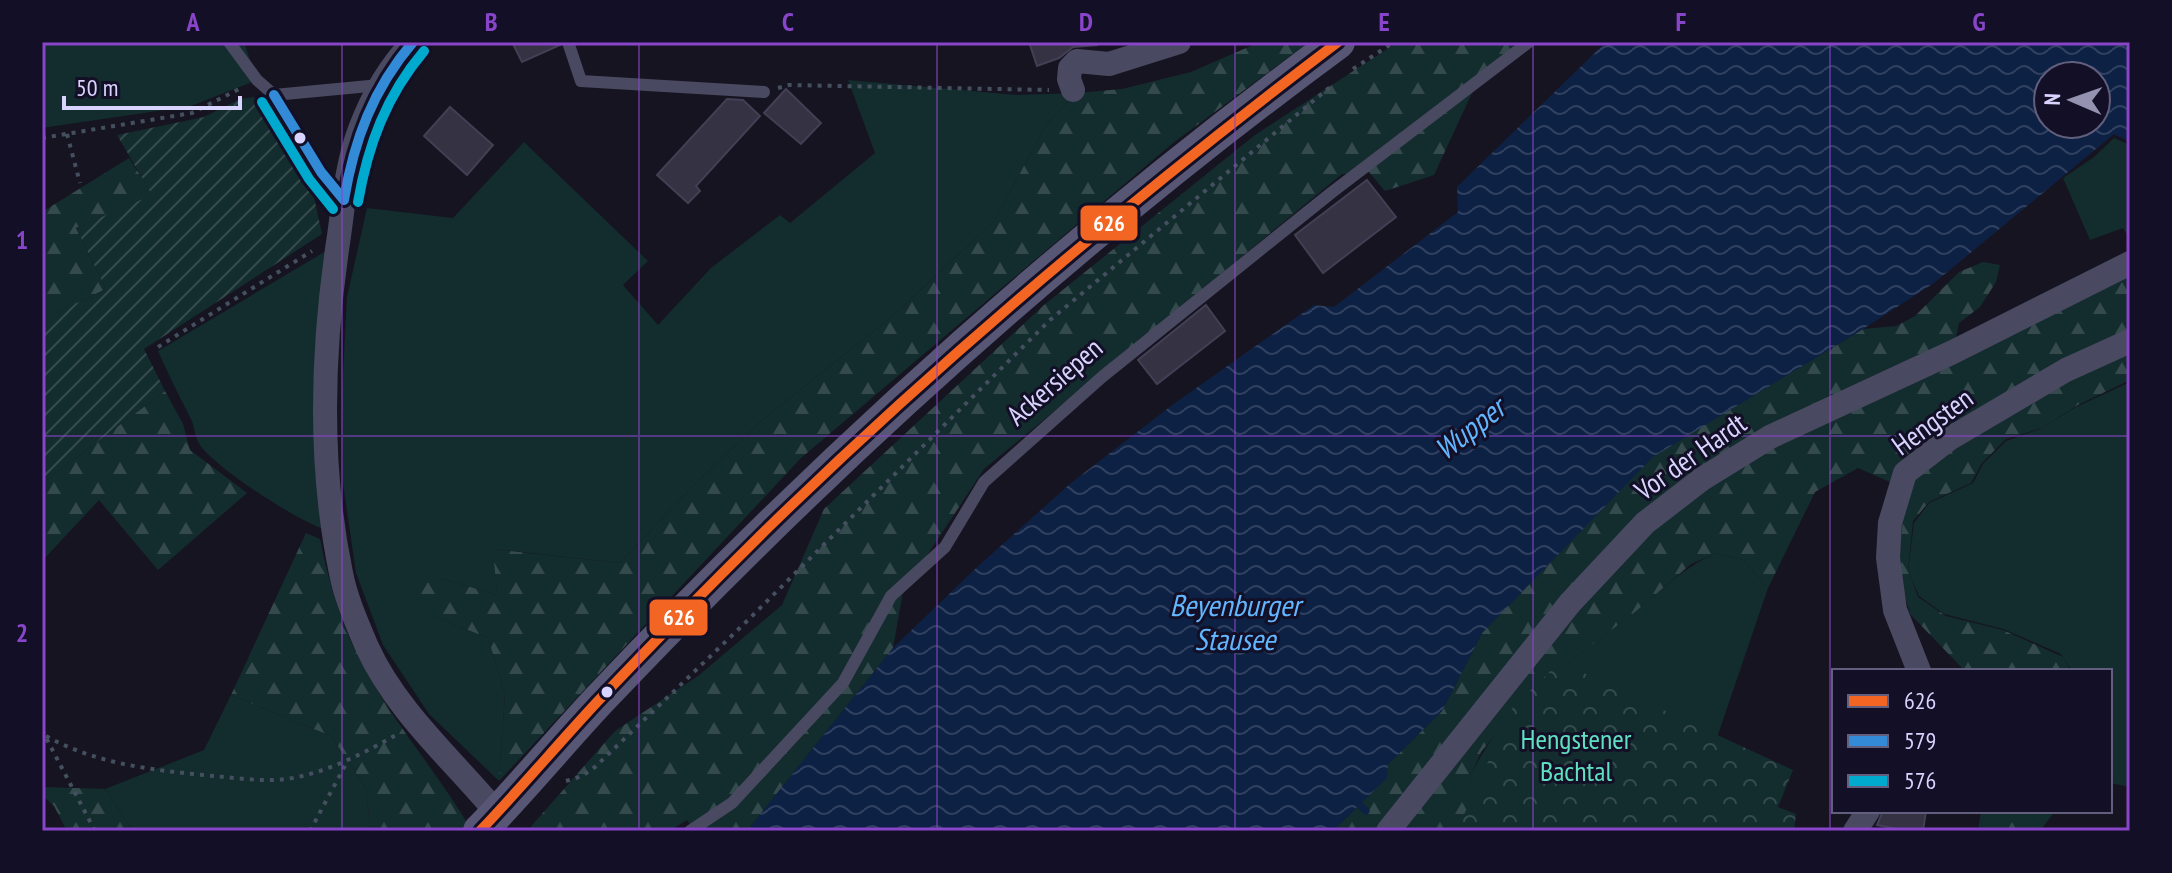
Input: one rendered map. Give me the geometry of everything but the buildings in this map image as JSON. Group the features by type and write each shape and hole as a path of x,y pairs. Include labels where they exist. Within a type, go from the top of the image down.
{"main road":[{"path":"489,822 599,701 754,544 969,339 1107,221 1338,42"}],"street":[{"path":"413,42 380,85 359,132 344,200 328,327 325,422 335,543 345,588 369,650 403,706 489,822"},
{"path":"1073,90 1070,68 1077,61 1109,64 1179,42"},
{"name":"Vor der Hardt","path":"1388,831 1570,603 1645,523 1702,479 1770,437 1953,352 2130,263"},
{"name":"Hengsten","path":"1918,669 1895,610 1888,558 1890,523 1905,473 1949,439 2066,370 2130,341"},
{"path":"1855,831 1867,813"}],"lane":[{"path":"229,42 257,80 274,95 321,172 344,200"},
{"path":"568,42 581,81 764,92"},
{"name":"Ackersiepen","path":"690,831 732,803 843,683 891,596 945,547 984,482 1126,358 1331,193 1529,42"},
{"path":"274,95 380,85"}],"path":[{"path":"1343,76 1394,42"},
{"path":"42,138 192,113 257,80"},
{"path":"764,92 789,85 1073,90"},
{"path":"566,781 582,776 595,767 1050,320 1331,86"},
{"path":"67,134 80,183"},
{"path":"158,347 339,235"},
{"path":"46,736 67,748 114,764 225,777 284,779 348,760 418,723"},
{"path":"42,730 95,831"},
{"path":"310,831 348,760"}],"green space":[{"path":"42,42 244,42 257,80 191,106 42,128"},
{"path":"1260,42 1309,42 1173,143 801,458 499,781 505,694 488,638 435,617 403,598 437,577 497,595 493,549 620,563 693,486 760,422 894,315 994,221 1046,125 1076,93 1122,89 1191,72"},
{"path":"1398,42 1527,42 1478,80 1434,175 1385,191 1369,172 1342,174 984,469 903,592 893,648 747,831 695,831 687,820 669,831 527,831 615,731 698,676 782,605 824,509 1044,305 1255,135"},
{"path":"848,80 1017,95 1076,93 1046,125 994,221 894,315 760,422 693,486 620,563 494,549 497,595 437,577 435,617 488,638 505,694 499,781 429,714 383,645 356,573 343,484 342,394 347,297 367,208 453,218 524,142 648,261 623,285 658,325 711,268 780,215 790,223 875,153"},
{"path":"254,97 310,179 322,234 144,349 165,391 42,483 42,320 106,289 76,228 152,195 117,135 204,117 240,99"},
{"path":"2112,140 2130,145 2130,240 2123,228 2090,240 2063,178 2094,157"},
{"path":"129,158 153,195 76,228 106,289 42,320 42,212"},
{"path":"326,251 315,466 321,528 258,493 202,448 158,351"},
{"path":"1983,262 2000,265 1996,282 1980,307 1959,323 1953,351 2130,263 2130,380 2078,405 2042,428 2006,439 1982,463 1971,483 1929,502 1913,521 1908,570 1918,597 1946,616 2003,630 2063,657 2070,669 1963,669 1910,614 1898,572 1903,518 1899,486 1858,468 1815,492 1768,588 1743,560 1716,553 1691,564 1635,612 1533,690 1481,752 1470,777 1487,810 1518,831 1333,831 1386,778 1388,764 1442,711 1482,633 1653,456 1863,329 1896,326 1915,316 1959,272"},
{"path":"2130,382 2130,787 2112,783 2112,669 2071,669 2061,654 2003,629 1944,614 1919,596 1908,571 1914,523 1929,503 1973,483 1983,464 2006,441 2040,429 2076,407"},
{"path":"165,391 183,424 190,450 247,493 158,570 99,500 42,561 42,483"},
{"path":"306,533 320,539 340,613 370,679 472,831 368,831 366,788 331,736 231,695"},
{"path":"1716,553 1743,560 1768,588 1691,814 1487,811 1470,777 1501,727 1563,667 1672,580"},
{"name":"Hengstener Bachtal","path":"1560,662 1793,770 1778,807 1796,814 1794,831 1437,831 1462,819 1513,707"},
{"path":"231,695 331,736 366,788 368,831 133,831 105,789 204,750"},
{"path":"42,787 105,789 133,831 67,831 54,806 42,795"},
{"path":"1981,813 2054,813 2040,831 1978,831"}],"water":[{"name":"Beyenburger Stausee","path":"1606,42 2130,42 2130,142 2112,136 2112,60 2032,60 2032,140 2107,140 1934,283 1653,457 1482,633 1442,711 1388,764 1387,778 1333,831 747,831 893,648 1071,483 1175,403 1314,305 1334,307 1458,212 1457,187"}],"waterway":[{"path":"1353,799 1366,811"}],"transit line":[{"name":"579","path":"344,200 353,157 367,116 387,78 413,42"},
{"name":"626","path":"480,831 684,612 839,460 1048,274 1191,156 1338,42"},
{"name":"576","path":"358,202 380,122 399,86 424,51"},
{"name":"579","path":"274,95 321,172 344,200"},
{"name":"576","path":"262,102 309,179 333,209"}],"water label":[{"name":"Wupper","path":"1469,428"}]}
